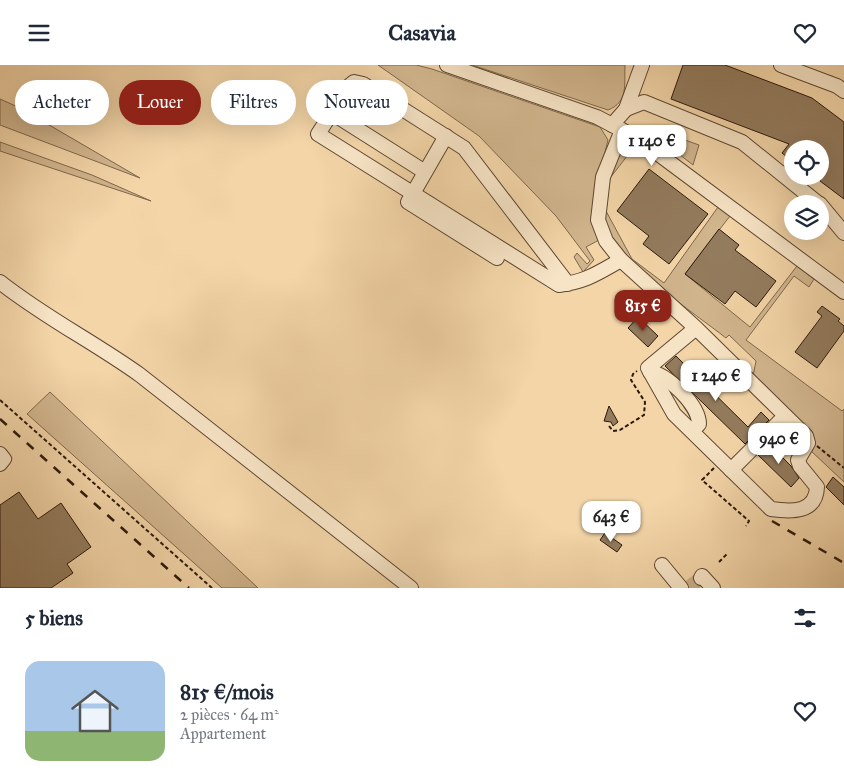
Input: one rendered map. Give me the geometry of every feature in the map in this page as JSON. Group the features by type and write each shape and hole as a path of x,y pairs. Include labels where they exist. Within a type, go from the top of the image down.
{"street":[{"path":"447,65 597,117 617,127 644,143 844,292"},
{"path":"642,65 626,109 617,127 603,177 598,220 606,241 621,260 696,328 806,437 808,443 798,460 800,466 817,487 816,498 810,506 784,511 771,509 674,414 649,370"},
{"path":"781,65 838,86 844,91"},
{"path":"626,109 644,102 742,142 809,195"},
{"path":"408,112 464,148 568,284"},
{"path":"324,125 318,134 558,285 585,281 621,260"},
{"path":"351,125 425,173"},
{"path":"413,193 446,136"},
{"path":"829,215 844,233"},
{"path":"0,282 45,315 104,349 140,375 411,588"},
{"path":"649,370 696,328"},
{"path":"649,370 660,373 692,404 699,416 699,424 692,431"},
{"path":"726,466 785,416"},
{"path":"0,454 4,459 0,464"},
{"path":"662,565 681,588"},
{"path":"701,578 713,588"}],"path":[{"path":"609,426 613,431 620,430 644,415 645,402 631,380 633,374 642,368 649,370"},
{"path":"0,400 212,588"},
{"path":"806,437 844,468"},
{"path":"726,466 702,480 750,521 746,526"},
{"path":"719,562 728,553"}],"shaded area":[{"path":"378,65 416,65 432,69 600,127 608,140 598,180 599,240 586,247 594,260 583,272 574,257 577,253 587,264 590,261 556,216 479,136 408,86 408,80 399,80"},
{"path":"472,65 625,65 625,85 619,102 615,107 608,110"},
{"path":"0,99 15,106 15,125 49,125 140,178 0,125"},
{"path":"649,131 660,131 699,145 693,165"},
{"path":"0,142 92,175 151,201 0,151"},
{"path":"629,142 635,146 610,178 606,211 632,259 664,283 718,207 730,216 685,274 750,327 797,266 814,279 809,287 794,276 746,340 842,411 844,409 844,482 810,450 753,376 756,361 729,335 726,338 659,287 626,256 614,240 606,226 604,200 611,167 620,150"},
{"path":"50,392 258,588 222,588 27,414"}],"building":[{"path":"683,65 725,65 812,98 844,122 844,199 825,185 829,185 829,140 784,140 784,142 671,99"},
{"path":"649,169 708,214 669,264 643,244 649,236 617,211"},
{"path":"719,229 739,245 735,250 776,281 756,307 735,291 725,304 685,274"},
{"path":"822,306 840,319 838,321 844,326 844,331 817,368 795,352 822,316 817,312"},
{"path":"638,317 658,336 648,347 628,328"},
{"path":"676,356 748,427 761,412 769,420 745,444 665,366"},
{"path":"609,406 618,422 613,426 611,422 604,421"},
{"path":"769,444 791,466 799,478 791,487 758,455"},
{"path":"833,477 844,487 844,505 826,487"},
{"path":"19,492 38,519 61,503 91,547 67,564 73,573 51,588 0,588 0,505"},
{"path":"605,533 622,545 617,552 600,540"}],"tunnel":[{"path":"688,588 701,578"}],"railway":[{"path":"0,419 189,588"},
{"path":"772,521 844,563"}]}
